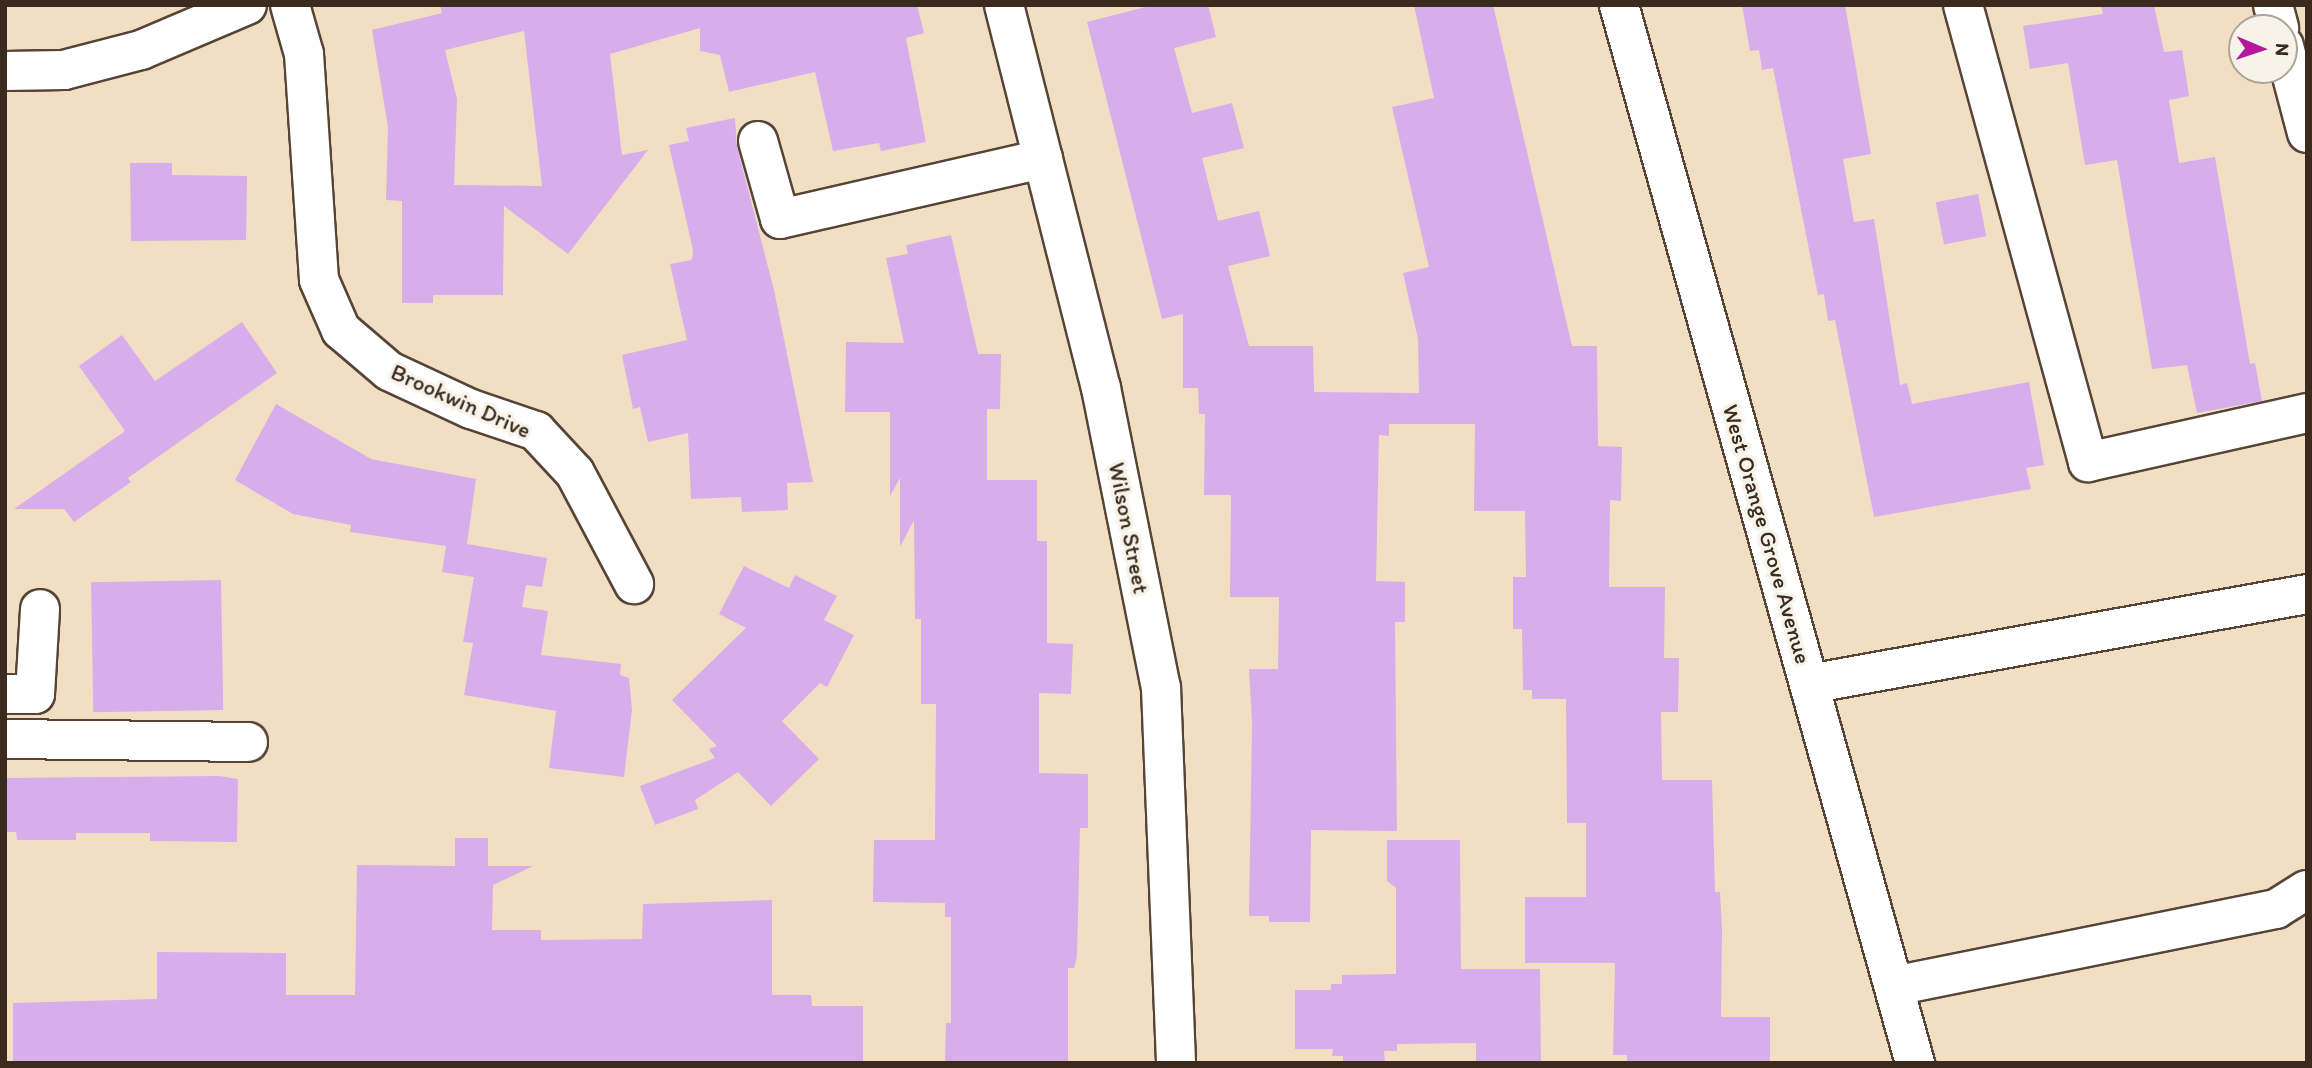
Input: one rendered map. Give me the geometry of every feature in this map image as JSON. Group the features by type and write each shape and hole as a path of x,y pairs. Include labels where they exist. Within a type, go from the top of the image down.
{"street":[{"path":"5,71 64,70 141,50 247,5"},
{"name":"Brookwin Drive","path":"290,5 304,54 319,280 341,330 389,371 471,409 536,431 575,473 634,584"},
{"name":"Wilson Street","path":"1004,5 1101,388 1161,688 1176,1063"},
{"name":"West Orange Grove Avenue","path":"1619,5 1915,1063"},
{"path":"1963,5 2088,462 2307,413"},
{"path":"2294,84 2307,133"},
{"path":"758,141 780,219 1043,159"},
{"path":"1809,684 2307,594"},
{"path":"5,694 35,694 40,609"},
{"path":"5,739 248,742"},
{"path":"1894,986 2276,909 2307,890"}],"building":[{"path":"440,5 917,5 924,33 906,38 926,142 881,151 879,143 833,151 815,72 729,92 720,55 700,51 700,28 610,54 622,155 648,150 568,254 504,206 503,295 433,295 433,303 402,303 402,201 386,200 388,127 372,30 442,13","holes":["524,31 542,186 454,185 457,99 445,50"]},
{"path":"1153,5 1208,5 1216,37 1174,48 1192,113 1232,103 1244,148 1202,158 1218,221 1259,211 1270,256 1228,266 1249,346 1313,346 1314,392 1419,393 1418,339 1403,273 1429,267 1392,107 1434,98 1414,5 1493,5 1572,346 1597,346 1598,446 1622,447 1621,501 1610,500 1609,587 1665,587 1664,658 1679,658 1678,712 1661,712 1662,780 1712,780 1715,892 1720,892 1722,930 1721,1017 1770,1017 1770,1063 1627,1063 1627,1055 1613,1055 1615,963 1525,963 1525,897 1586,897 1586,823 1567,823 1566,699 1532,699 1532,690 1523,690 1522,629 1513,629 1513,577 1526,577 1525,511 1474,511 1475,424 1389,424 1389,436 1379,435 1376,581 1405,582 1405,622 1395,622 1397,831 1311,830 1310,922 1269,922 1269,916 1249,916 1252,723 1249,669 1278,669 1279,597 1230,597 1231,495 1204,495 1205,414 1199,414 1198,388 1183,388 1183,314 1162,319 1087,22"},
{"path":"1742,5 1845,5 1871,154 1843,159 1854,222 1874,219 1900,385 1907,383 1912,404 2029,382 2044,465 2026,468 2031,489 1874,517 1835,320 1828,321 1824,294 1818,295 1773,68 1762,70 1759,50 1750,51"},
{"path":"2101,5 2154,5 2164,52 2182,50 2189,96 2169,100 2179,163 2215,157 2250,364 2255,363 2262,401 2197,413 2187,365 2152,369 2117,160 2085,165 2068,63 2030,69 2023,26 2103,14"},
{"path":"735,118 737,147 774,290 813,482 787,483 788,510 742,512 741,497 691,499 688,433 648,442 640,407 633,409 622,355 687,340 670,264 692,260 693,250 669,145 689,141 686,128"},
{"path":"130,163 172,163 172,175 247,176 246,240 131,241"},
{"path":"1978,194 1986,236 1944,244 1936,202"},
{"path":"951,235 978,354 1001,354 1000,409 987,409 987,480 1037,480 1037,541 1047,541 1047,643 1073,644 1071,694 1039,693 1039,773 1088,774 1088,828 1080,828 1077,957 1074,968 1068,968 1068,1063 945,1063 946,1023 951,1023 951,917 945,917 945,903 873,902 874,840 935,840 936,704 921,704 921,619 915,619 914,520 900,547 900,478 890,496 890,412 845,412 846,342 904,343 886,258 908,254 906,245"},
{"path":"242,322 277,373 128,478 131,482 74,522 64,509 14,509 125,431 79,366 122,335 155,381"},
{"path":"276,404 371,459 476,479 467,544 547,558 542,587 526,585 522,607 548,611 541,655 621,664 620,675 629,678 632,710 624,777 549,768 556,711 464,695 473,643 463,642 474,577 442,572 446,546 350,532 351,525 293,514 235,480"},
{"path":"744,566 789,588 795,575 837,596 824,620 854,635 827,687 820,683 782,721 819,759 771,806 738,772 695,800 698,809 655,825 640,786 715,758 709,749 717,746 672,700 746,628 719,614"},
{"path":"221,580 223,710 93,712 91,582"},
{"path":"219,776 238,779 237,842 150,841 150,833 76,833 76,840 17,840 16,832 5,832 5,778"},
{"path":"455,838 488,838 488,866 533,866 493,885 492,930 541,930 541,940 642,939 643,904 772,900 772,995 811,995 812,1006 863,1006 863,1063 13,1063 13,1003 157,999 157,952 286,953 286,995 355,995 357,865 455,866"},
{"path":"1387,840 1460,840 1461,969 1540,969 1541,1063 1476,1063 1476,1043 1397,1044 1397,1051 1384,1051 1385,1063 1343,1063 1343,1056 1332,1056 1333,1049 1295,1049 1295,990 1331,990 1331,984 1342,984 1342,975 1396,974 1396,888 1387,881"}]}
